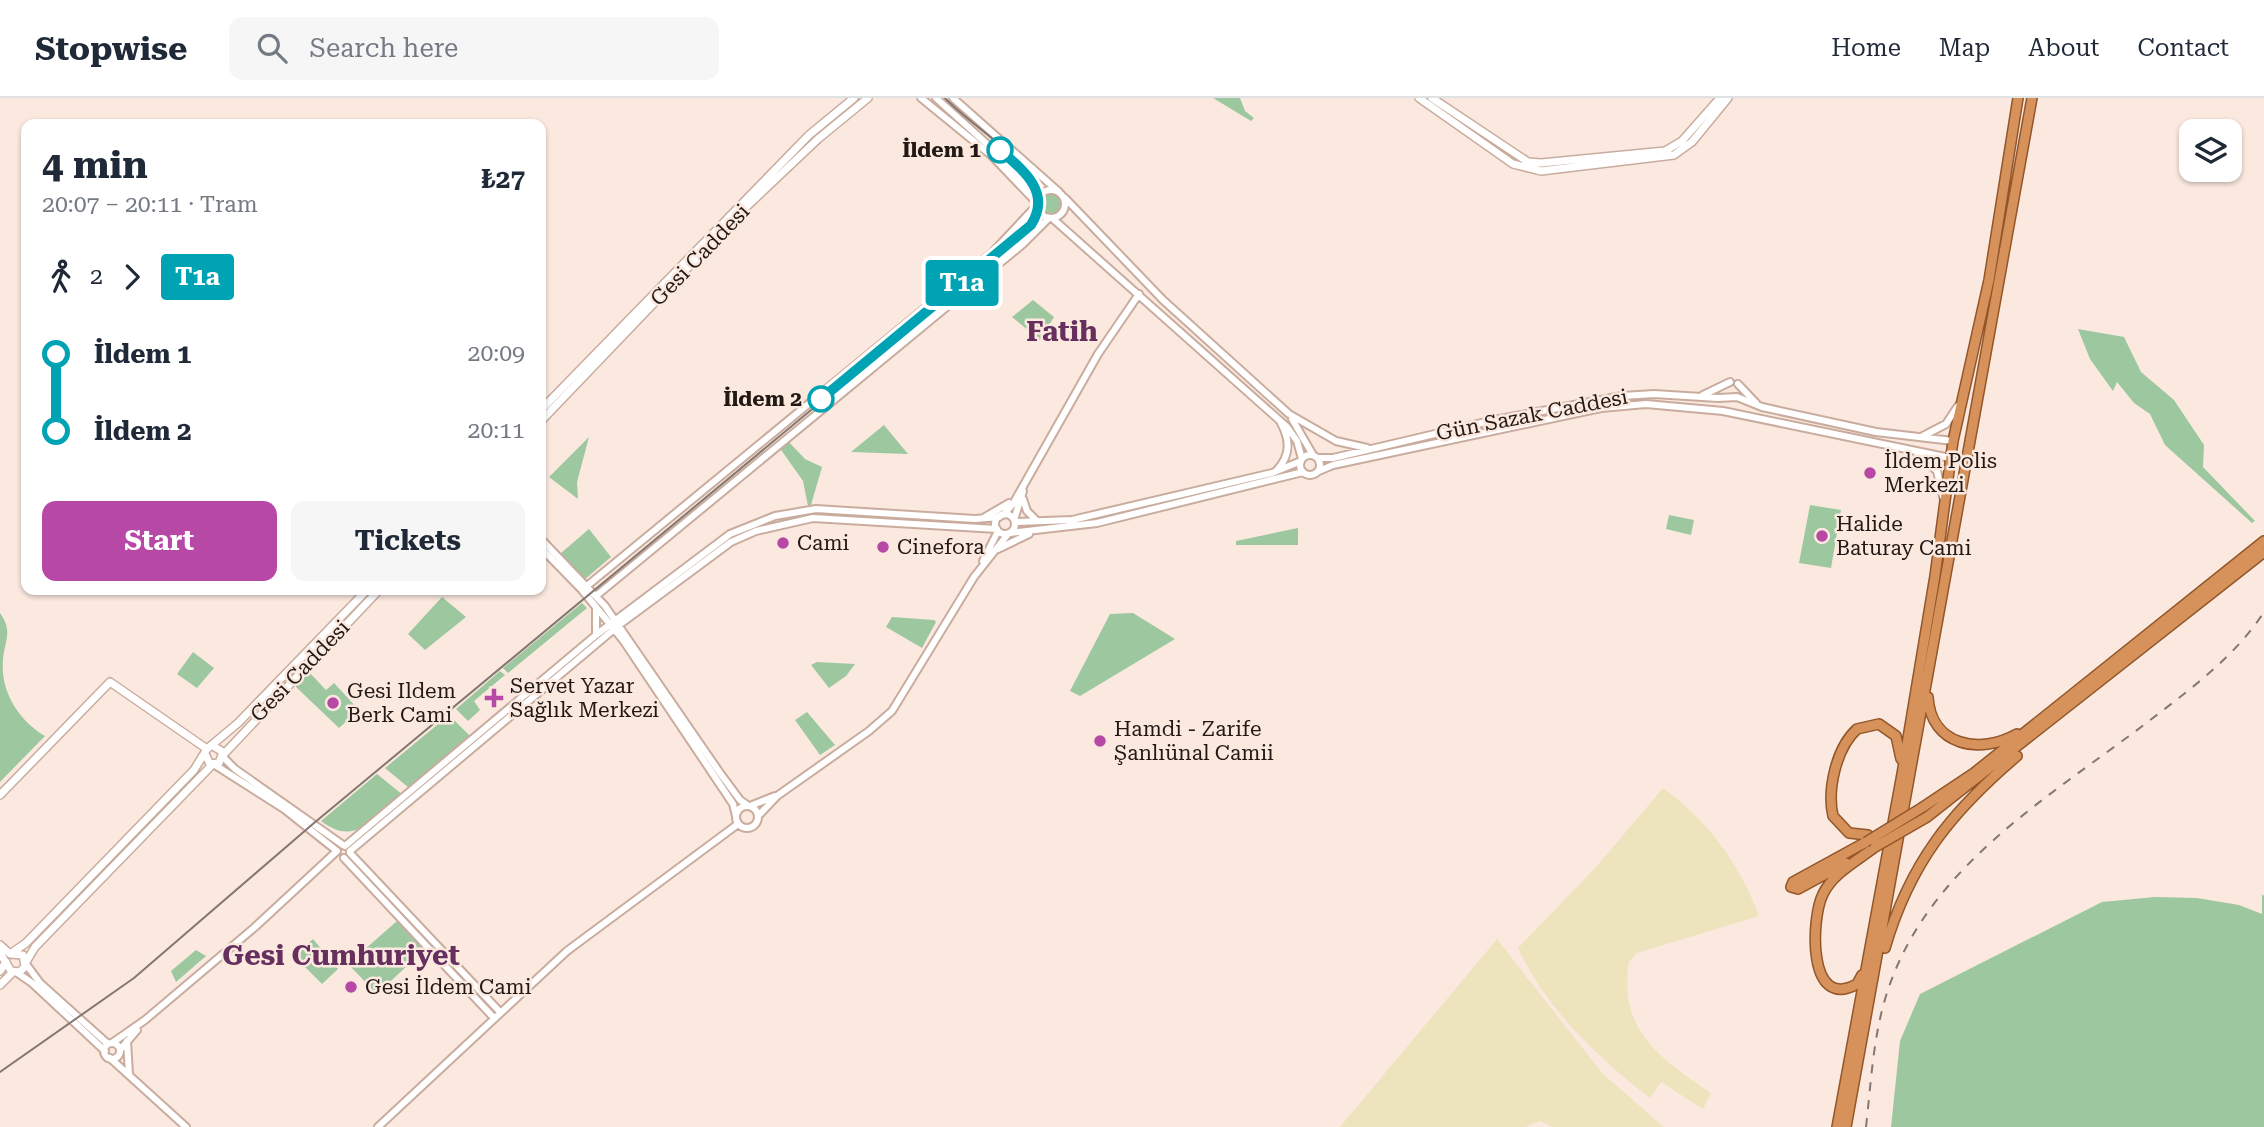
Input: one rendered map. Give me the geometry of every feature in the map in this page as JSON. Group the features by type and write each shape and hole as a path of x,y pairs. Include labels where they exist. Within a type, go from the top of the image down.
{"highway":[{"path":"1837,1127 1902,774 1950,458 1989,280 2018,98"},
{"path":"1846,1127 2032,98"},
{"path":"1953,441 1965,442 1970,452"},
{"path":"1950,458 1962,461 1970,452"},
{"path":"1873,986 1902,900 1939,833 1973,794 2076,698 2264,541"},
{"path":"2076,698 1923,807 1793,882 1792,888 1798,889 1927,817 2264,552"},
{"path":"1927,682 1928,706 1936,723 1954,739 1976,746 1992,744 2012,736 2076,698"},
{"path":"1867,838 1846,832 1836,822 1832,811 1835,773 1852,733 1873,724 1891,730 1900,746 1902,774"},
{"path":"1870,948 1859,982 1853,986 1835,988 1820,977 1817,914 1820,899 1835,878 1875,847"}],"main road":[{"name":"Gesi Caddesi","path":"546,405 809,135 854,98"},
{"name":"Gesi Caddesi","path":"546,416 744,209 818,139 868,98"},
{"path":"1419,98 1513,164 1541,171 1674,155 1692,142 1728,98"},
{"path":"1432,98 1514,155 1541,163 1665,150 1682,141 1720,98"},
{"name":"Gesi Caddesi","path":"0,971 7,956 26,943 194,769 208,750 362,595"},
{"name":"Gesi Caddesi","path":"0,985 26,963 35,947 223,756 374,595"},
{"path":"0,795 110,682 208,750 220,748 223,756"},
{"path":"208,750 206,761 214,765"},
{"path":"0,945 15,972"},
{"path":"7,956 20,953 26,963"}],"street":[{"path":"921,98 992,156 1037,204 1041,214 1051,218 1139,294 1280,421 1295,437 1303,472"},
{"path":"936,98 1004,160 1031,191 1040,195"},
{"path":"953,98 1059,192 1163,300 1289,414 1336,442 1376,448"},
{"path":"584,588 992,253 1037,204 1040,195 1050,189 1059,192"},
{"path":"596,596 1051,218 1062,213 1065,198"},
{"path":"979,569 1001,516 1024,486 1091,365 1139,294"},
{"path":"1698,397 1730,382"},
{"path":"1738,384 1760,407"},
{"path":"1918,438 1948,423 1963,394"},
{"name":"Gün Sazak Caddesi","path":"1316,456 1333,458 1493,420 1622,396 1726,397 1760,407 1918,438 1953,441"},
{"path":"1723,411 1722,401 1726,397"},
{"path":"1735,413 1740,399"},
{"name":"Gün Sazak Caddesi","path":"1319,471 1447,439 1612,406 1654,404 1735,413 1950,458"},
{"path":"738,824 733,804 625,638 630,613 720,540 775,516 816,509 975,519 1001,516 1040,526 1107,520 1303,472 1312,475 1319,471 1321,464 1289,414"},
{"path":"1275,472 1285,461 1288,448 1280,421"},
{"path":"1914,451 1938,474 1944,504"},
{"path":"107,1055 110,1044 145,1020 255,927 315,870 344,852 615,624 731,542 754,531 796,519 912,522 1009,533 1275,472 1316,456"},
{"path":"738,824 750,828 756,824 759,816 777,796 869,731 892,710 979,569 1009,533 1023,498 1024,486"},
{"path":"975,519 1003,508 1024,486"},
{"path":"1023,498 1029,514 1040,526"},
{"path":"986,560 1009,542 1040,526"},
{"path":"546,545 584,588 596,607 615,624"},
{"path":"546,553 605,606 727,782 759,816"},
{"path":"605,606 630,613"},
{"path":"596,607 599,637"},
{"path":"599,637 625,638"},
{"path":"223,756 235,769 344,852 499,1012"},
{"path":"214,765 284,809 344,852 494,1018"},
{"path":"736,816 740,808 777,796"},
{"path":"378,1127 575,944 738,824"},
{"path":"26,963 40,983 120,1051 130,1074"},
{"path":"15,972 186,1127"},
{"path":"107,1055 116,1057 145,1020"},
{"path":"127,1040 130,1074"}],"green space":[{"path":"1213,98 1240,98 1245,111 1254,118 1251,121"},
{"path":"1047,194 1055,194 1061,204 1055,214 1047,214 1041,208 1041,200"},
{"path":"1033,300 1054,317 1040,340 1012,317"},
{"path":"2078,329 2124,337 2141,372 2174,400 2204,445 2203,467 2255,521 2252,523 2165,445 2150,414 2134,403 2117,382 2113,391 2090,359"},
{"path":"884,425 908,454 851,452"},
{"path":"589,437 577,482 578,499 549,477"},
{"path":"787,440 805,459 822,467 811,505 808,506 803,481 779,447"},
{"path":"1810,505 1841,510 1831,568 1799,563"},
{"path":"1669,515 1694,520 1691,535 1666,529"},
{"path":"1298,528 1298,545 1236,545 1236,541"},
{"path":"589,529 611,557 584,580 561,553"},
{"path":"442,597 466,617 425,650 408,634"},
{"path":"582,603 587,608 508,673 503,668"},
{"path":"0,613 7,630 3,671 8,693 19,713 45,736 0,782"},
{"path":"1133,613 1175,639 1080,696 1070,691 1110,614"},
{"path":"892,617 936,622 922,648 886,627"},
{"path":"193,652 214,668 197,688 177,674"},
{"path":"817,662 855,664 846,676 829,688 811,665"},
{"path":"308,671 326,690 334,683 359,710 339,728 296,687 295,683"},
{"path":"500,671 505,675 474,701 480,710 468,721 456,709"},
{"path":"807,712 835,745 820,755 795,720"},
{"path":"449,715 470,736 409,788 385,768"},
{"path":"377,774 403,795 374,820 355,830 333,829 321,821"},
{"path":"2262,894 2264,1127 1891,1127 1900,1041 1920,994 2102,902 2155,897 2197,898 2239,905 2262,914"},
{"path":"397,921 424,950 377,994 348,964"},
{"path":"313,939 338,969 322,984 294,956"},
{"path":"196,950 206,956 176,982 171,971"}],"sand":[{"path":"1663,788 1694,815 1721,845 1742,879 1759,916 1637,953 1629,962 1627,986 1630,1007 1637,1025 1660,1055 1711,1093 1703,1109 1661,1082 1650,1098 1611,1066 1558,1011 1529,970 1518,948 1597,866"},
{"path":"1497,939 1603,1074 1664,1127 1553,1127 1540,1121 1526,1127 1340,1127"}],"tram line":[{"path":"0,1072 134,978 314,823 1029,229 1036,220 1041,205 1041,195 1033,178 1010,154 945,98"},
{"name":"T1a","path":"821,399 1031,225 1038,209 1036,187 1020,167 1000,150"}],"railway":[{"path":"1866,1127 1875,1044 1886,996 1904,951 1929,911 1959,874 1993,841 2029,810 2194,686 2225,659 2264,612"}],"place":[{"name":"İldem 1","path":"1000,150"},
{"name":"İldem 2","path":"821,399"},
{"name":"İldem Polis Merkezi","path":"1870,473"},
{"name":"Halide Baturay Cami","path":"1822,536"},
{"name":"Cami","path":"783,543"},
{"name":"Cinefora","path":"883,547"},
{"name":"Servet Yazar Sağlık Merkezi","path":"494,698"},
{"name":"Gesi Ildem Berk Cami","path":"333,703"},
{"name":"Hamdi - Zarife Şanlıünal Camii","path":"1100,741"},
{"name":"Gesi İldem Cami","path":"351,987"}],"district":[{"name":"Fatih","path":"1062,331"},
{"name":"Gesi Cumhuriyet","path":"341,955"}]}
